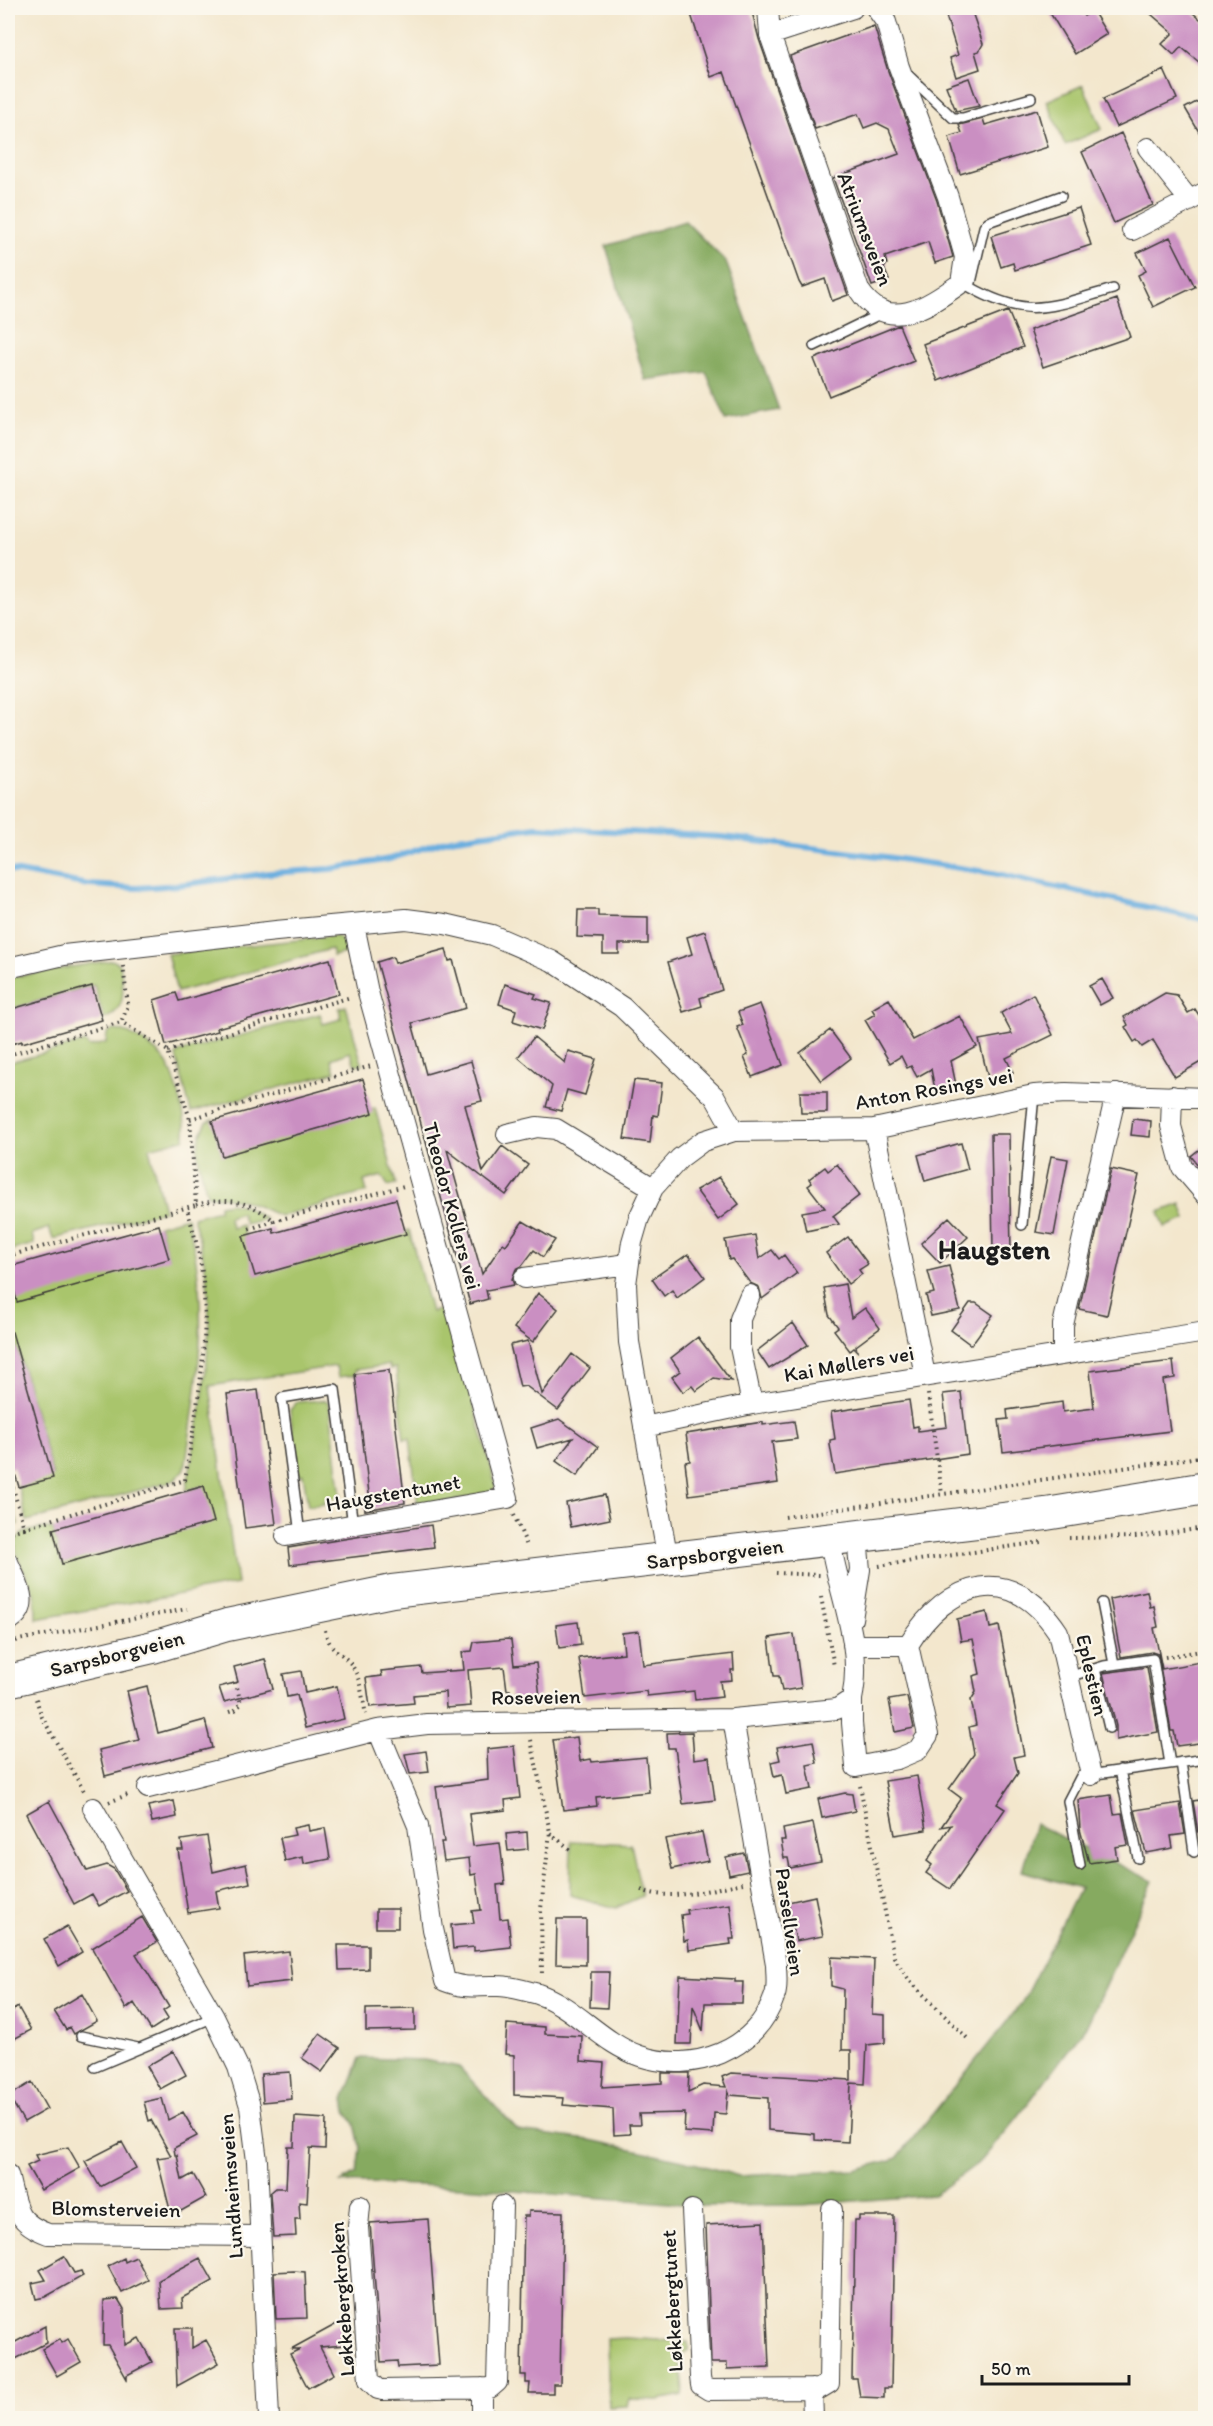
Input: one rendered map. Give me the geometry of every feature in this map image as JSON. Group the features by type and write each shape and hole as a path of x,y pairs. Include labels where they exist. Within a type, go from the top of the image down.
{"highway":[{"name":"Sarpsborgveien","path":"8,1651 227,1625 392,1592 1058,1512 1204,1497"},
{"name":"Sarpsborgveien","path":"8,1682 153,1647 227,1625"}],"street":[{"name":"Atriumsveien","path":"768,8 770,35 859,290 869,305 882,313 917,311 966,285"},
{"path":"770,35 853,8"},
{"path":"876,8 886,22 899,67 948,197 965,257 966,285"},
{"path":"1132,230 1198,197 1148,148"},
{"path":"8,968 64,955 406,919 445,924 492,935 552,961 622,1007 715,1097 734,1131"},
{"name":"Theodor Kollers vei","path":"354,925 368,992 508,1498"},
{"path":"1064,1354 1063,1325 1116,1094"},
{"name":"Anton Rosings vei","path":"668,1560 626,1316 628,1264 639,1218 653,1188 666,1171 703,1141 734,1131 874,1129 1034,1095 1116,1094 1206,1098"},
{"path":"1172,1096 1171,1126 1182,1167 1206,1195"},
{"path":"507,1134 537,1127 556,1130 653,1188"},
{"path":"874,1129 925,1375"},
{"path":"524,1278 628,1264"},
{"path":"750,1294 740,1318 740,1347 752,1404"},
{"name":"Kai Møllers vei","path":"644,1427 752,1404 1206,1332"},
{"name":"Haugstentunet","path":"293,1535 508,1498"},
{"path":"844,1539 860,1570 851,1622"},
{"path":"844,1539 835,1573 851,1622 853,1645 857,1677 852,1699 856,1767 897,1759 918,1750 928,1735 908,1645 853,1645"},
{"path":"8,1562 22,1593 22,1605 15,1617 8,1621"},
{"name":"Eplestien","path":"908,1645 920,1625 939,1605 958,1593 982,1587 1004,1588 1025,1597 1045,1612 1058,1632 1090,1774"},
{"name":"Roseveien","path":"148,1788 374,1731 427,1724 734,1719 837,1709 852,1699"},
{"name":"Parsellveien","path":"374,1731 418,1826 432,1929 445,1981 465,1988 500,1986 540,1995 573,2013 607,2040 640,2056 694,2061 737,2046 757,2030 775,1995 776,1964 734,1719"},
{"name":"Lundheimsveien","path":"93,1808 214,2017 238,2067 250,2106 260,2236 269,2418"},
{"name":"Blomsterveien","path":"8,2175 16,2207 27,2226 48,2234 260,2236"},
{"name":"Løkkebergkroken","path":"360,2206 358,2227 370,2383 383,2390 482,2388"},
{"path":"482,2418 482,2388 490,2388 497,2382 499,2374 502,2206"},
{"name":"Løkkebergtunet","path":"692,2210 701,2385 709,2390 812,2389"},
{"path":"813,2418 812,2389 825,2386 830,2377 832,2210"}],"lane":[{"path":"899,67 953,118 963,118 1031,98"},
{"path":"1061,196 988,222 984,227 966,285 992,299 1038,309 1113,289"},
{"path":"814,346 882,313"},
{"path":"1022,1225 1034,1095"},
{"path":"293,1535 282,1398 335,1389 353,1525"},
{"path":"1102,1603 1114,1664"},
{"path":"1068,1677 1114,1664 1153,1659 1170,1764"},
{"path":"1095,1669 1109,1728"},
{"path":"1080,1865 1068,1801 1081,1776 1206,1759"},
{"path":"1181,1762 1194,1852"},
{"path":"1120,1770 1138,1858"},
{"path":"95,2067 214,2017"},
{"path":"81,2037 138,2048"}],"path":[{"path":"121,948 128,1006 121,1022"},
{"path":"168,1051 368,992"},
{"path":"8,1055 121,1022 168,1051 190,1119 196,1205"},
{"path":"190,1119 388,1061"},
{"path":"246,1230 421,1181"},
{"path":"8,1256 218,1199 241,1202 265,1213 274,1221"},
{"path":"8,1533 185,1480 201,1372 204,1302 199,1257 186,1208"},
{"path":"925,1375 942,1494"},
{"path":"8,1470 24,1528"},
{"path":"1060,1539 1135,1536 1205,1529 1204,1497"},
{"path":"508,1498 528,1548"},
{"path":"872,1567 1048,1541"},
{"path":"774,1573 826,1574"},
{"path":"817,1575 835,1674"},
{"path":"314,1631 336,1627"},
{"path":"324,1629 328,1644 351,1664 358,1678 374,1731"},
{"path":"1153,1659 1206,1650"},
{"path":"229,1712 236,1710 241,1704 236,1683"},
{"path":"46,1693 35,1696 42,1717 93,1808 148,1788"},
{"path":"528,1721 550,1832 541,1909 540,1995"},
{"path":"856,1767 894,1957 909,1980 967,2038"},
{"path":"550,1832 571,1850"},
{"path":"641,1890 655,1896 670,1895 761,1879"}],"green space":[{"path":"1083,85 1102,129 1065,145 1047,101"},
{"path":"685,221 726,262 779,410 726,420 706,372 645,380 606,246"},
{"path":"336,936 345,943 349,952 333,956 331,949 177,992 167,954"},
{"path":"112,960 120,964 122,996 117,1009 104,1019 94,985 8,1010 8,978"},
{"path":"346,1006 362,1064 355,1065 350,1052 331,1059 335,1072 191,1112 176,1056 179,1052 320,1014 323,1024 341,1019 339,1008"},
{"path":"115,1030 135,1037 162,1057 170,1068 177,1088 185,1122 184,1139 149,1148 164,1211 53,1239 49,1228 32,1234 34,1244 8,1251 8,1063 85,1042 89,1047 106,1043 107,1033"},
{"path":"375,1108 396,1184 388,1186 382,1176 364,1181 367,1192 280,1216 246,1201 207,1195 198,1149 202,1131 207,1122 213,1119 222,1151"},
{"path":"230,1203 245,1206 265,1219 245,1224 241,1213 228,1217 232,1228 242,1225 256,1273 409,1230 431,1312 447,1308 496,1486 489,1494 418,1507 410,1438 404,1439 396,1368 390,1369 389,1365 355,1370 355,1375 338,1377 336,1366 210,1386 237,1584 36,1619 34,1593 21,1566 16,1549 21,1535 38,1529 53,1529 62,1563 212,1520 203,1486 186,1491 203,1390 209,1314 207,1280 193,1217 219,1210 219,1205"},
{"path":"1181,1204 1186,1219 1165,1227 1159,1212"},
{"path":"187,1217 199,1282 200,1343 185,1469 175,1480 27,1521 18,1486 53,1476 12,1329 8,1330 8,1266 17,1299 168,1257 159,1225"},
{"path":"323,1400 328,1402 330,1408 341,1497 324,1500 324,1504 308,1506 303,1474 298,1475 290,1410 297,1402"},
{"path":"8,1485 18,1524 8,1527"},
{"path":"1035,1824 1153,1881 1087,2025 1017,2118 981,2161 934,2195 802,2205 707,2206 463,2187 341,2182 357,2173 360,2147 355,2124 346,2111 344,2099 360,2058 424,2060 459,2067 518,2131 590,2140 683,2160 739,2176 855,2170 897,2158 1021,2004 1080,1888 1022,1871"},
{"path":"571,1841 631,1844 642,1896 616,1908 570,1895"},
{"path":"607,2339 688,2342 688,2350 679,2354 684,2386 683,2395 657,2400 630,2399 628,2406 609,2407"}],"building":[{"path":"689,8 751,8 759,39 848,295 832,301 825,279 802,287 799,282 724,72 711,77"},
{"path":"1047,8 1079,8 1084,16 1093,11 1107,34 1075,54"},
{"path":"1144,8 1187,8 1206,24 1206,68 1181,47 1174,55 1162,44 1173,33"},
{"path":"971,9 983,44 979,51 975,52 980,69 956,77 950,58 958,55 946,16"},
{"path":"874,26 888,71 937,201 953,257 935,263 928,242 885,257 887,264 884,268 889,280 872,286 833,178 899,154 889,129 877,123 864,128 858,114 815,129 790,56"},
{"path":"1164,70 1177,99 1116,127 1103,99"},
{"path":"969,78 979,106 956,111 946,86"},
{"path":"1206,97 1206,144 1185,108"},
{"path":"1037,110 1048,147 960,174 949,137 962,133 959,125 983,119 985,125"},
{"path":"1121,133 1153,205 1114,223 1082,152"},
{"path":"1079,208 1091,245 1015,270 1013,263 1001,267 991,236"},
{"path":"1170,237 1195,287 1153,307 1138,275 1146,271 1137,253"},
{"path":"1117,299 1130,337 1043,367 1030,330"},
{"path":"1008,311 1023,347 938,381 923,344"},
{"path":"899,325 914,361 829,396 814,359"},
{"path":"578,910 598,910 598,916 648,917 648,944 619,944 619,954 603,954 603,938 577,937"},
{"path":"705,931 722,990 700,998 702,1006 683,1012 668,962 692,954 687,937"},
{"path":"446,949 449,961 453,960 466,1008 412,1023 426,1074 471,1061 482,1101 465,1105 483,1172 502,1146 528,1165 506,1195 447,1150 482,1274 503,1243 506,1245 523,1221 555,1240 543,1257 534,1250 522,1266 516,1269 512,1279 514,1285 486,1290 488,1299 470,1304 377,962 393,957 395,963"},
{"path":"330,959 339,994 217,1028 218,1031 166,1045 154,1000 176,993 179,1001"},
{"path":"1102,979 1113,998 1100,1005 1089,986"},
{"path":"505,984 536,994 534,998 551,1003 542,1030 513,1021 516,1010 499,1004"},
{"path":"92,986 102,1020 8,1045 8,1010"},
{"path":"1165,993 1177,995 1188,1013 1195,1009 1206,1026 1206,1059 1175,1077 1153,1040 1142,1047 1137,1040 1134,1042 1125,1027 1128,1025 1124,1017"},
{"path":"1033,994 1053,1035 1006,1058 1013,1072 989,1082 979,1040 1012,1034 1001,1013"},
{"path":"889,999 913,1040 960,1016 977,1047 951,1061 956,1085 935,1090 931,1069 917,1077 911,1066 907,1068 901,1056 890,1063 865,1020 875,1014 872,1009"},
{"path":"760,1004 783,1065 752,1077 744,1057 748,1055 737,1027 743,1025 738,1012"},
{"path":"830,1030 851,1058 821,1081 800,1053"},
{"path":"534,1037 565,1063 568,1051 596,1059 585,1095 567,1090 561,1111 546,1107 552,1086 518,1057"},
{"path":"363,1079 373,1113 222,1156 212,1121"},
{"path":"634,1080 662,1083 658,1116 653,1115 650,1143 624,1139"},
{"path":"800,1092 827,1092 827,1113 801,1113"},
{"path":"1133,1119 1151,1121 1150,1137 1131,1135"},
{"path":"991,1134 1009,1134 1011,1253 993,1250"},
{"path":"961,1143 968,1169 925,1181 918,1155"},
{"path":"1206,1144 1206,1176 1191,1156"},
{"path":"1051,1156 1068,1159 1054,1235 1036,1232"},
{"path":"837,1164 860,1195 833,1216 839,1224 806,1231 802,1212 825,1208 808,1186 812,1183 809,1179 825,1167 828,1171"},
{"path":"1111,1169 1139,1175 1107,1315 1079,1309"},
{"path":"719,1177 739,1204 718,1220 696,1190"},
{"path":"396,1199 406,1234 255,1276 243,1236 273,1228 274,1233"},
{"path":"949,1217 968,1237 940,1263 921,1243"},
{"path":"159,1225 169,1259 17,1302 8,1267"},
{"path":"755,1235 759,1259 772,1250 779,1259 784,1255 797,1273 762,1299 759,1287 750,1283 732,1259 729,1260 725,1240"},
{"path":"848,1237 868,1264 859,1270 862,1274 848,1284 826,1253"},
{"path":"688,1254 705,1277 677,1298 672,1290 664,1296 652,1279"},
{"path":"949,1266 960,1310 931,1316 926,1295 934,1293 928,1271"},
{"path":"845,1284 851,1318 865,1308 880,1328 856,1346 857,1351 854,1348 850,1351 834,1330 838,1327 829,1315 824,1288"},
{"path":"538,1293 558,1309 533,1342 514,1328"},
{"path":"970,1303 976,1303 993,1315 971,1345 951,1330"},
{"path":"793,1323 808,1345 769,1369 757,1351"},
{"path":"8,1332 12,1332 53,1478 19,1487 13,1467 8,1469"},
{"path":"698,1337 731,1381 714,1378 696,1391 692,1386 683,1392 672,1377 680,1371 671,1358"},
{"path":"528,1341 542,1394 572,1354 590,1368 558,1410 526,1386 520,1387 510,1345"},
{"path":"1173,1361 1175,1378 1163,1380 1170,1431 1003,1452 999,1420 1008,1419 1007,1410 1062,1402 1063,1412 1094,1408 1090,1371"},
{"path":"389,1370 405,1503 365,1510 364,1500 370,1502 355,1374"},
{"path":"258,1390 276,1524 245,1528 227,1394"},
{"path":"961,1392 968,1454 835,1474 830,1445 830,1440 835,1439 831,1412 909,1400 913,1427 918,1426 918,1431 947,1427 943,1394"},
{"path":"559,1419 598,1447 577,1476 556,1461 573,1438 537,1448 531,1428"},
{"path":"794,1421 797,1439 772,1442 778,1483 689,1495 685,1462 690,1461 686,1434 763,1422 763,1425"},
{"path":"204,1486 214,1522 62,1564 53,1529"},
{"path":"605,1495 610,1519 571,1527 566,1503"},
{"path":"431,1525 434,1547 290,1565 288,1548"},
{"path":"1147,1591 1150,1607 1154,1606 1158,1627 1154,1628 1162,1669 1200,1662 1206,1693 1206,1742 1177,1746 1174,1731 1171,1731 1158,1654 1152,1652 1121,1657 1110,1599"},
{"path":"987,1612 990,1628 999,1626 1024,1755 1014,1757 1018,1773 997,1804 1005,1809 950,1889 926,1873 932,1865 927,1861 951,1825 941,1827 961,1798 949,1789 974,1754 969,1727 976,1725 971,1700 976,1692 973,1676 980,1674 973,1639 961,1641 957,1619"},
{"path":"578,1622 581,1645 559,1648 556,1625"},
{"path":"639,1631 643,1665 733,1654 732,1680 720,1681 722,1697 695,1700 694,1691 647,1696 646,1691 585,1698 579,1658 624,1653 622,1633"},
{"path":"794,1634 801,1688 782,1691 779,1676 774,1676 769,1638"},
{"path":"511,1640 514,1665 536,1663 540,1697 511,1700 510,1690 507,1690 504,1667 468,1670 471,1706 446,1708 445,1692 413,1695 414,1703 370,1707 366,1678 382,1676 381,1671 421,1667 422,1673 464,1670 462,1652 472,1651 474,1642"},
{"path":"265,1659 273,1689 224,1702 219,1687 238,1682 234,1667"},
{"path":"1147,1667 1158,1732 1116,1740 1116,1726 1103,1673"},
{"path":"301,1671 305,1693 337,1686 344,1719 305,1728 297,1695 287,1697 283,1674"},
{"path":"147,1686 158,1733 205,1720 212,1748 105,1776 99,1750 139,1740 127,1691"},
{"path":"907,1697 914,1728 895,1732 889,1700"},
{"path":"692,1732 694,1759 709,1757 715,1800 683,1804 675,1748 668,1748 667,1733"},
{"path":"577,1737 580,1761 646,1757 649,1792 596,1797 597,1806 563,1810 553,1740"},
{"path":"813,1741 817,1763 807,1765 812,1789 786,1794 782,1775 774,1777 771,1762 780,1760 777,1747"},
{"path":"514,1746 520,1798 505,1800 506,1810 469,1814 473,1846 500,1843 505,1884 497,1885 500,1919 508,1918 511,1947 474,1951 474,1947 453,1949 451,1925 474,1923 472,1911 481,1910 476,1874 471,1875 469,1858 444,1861 441,1842 444,1842 436,1787 488,1780 487,1749"},
{"path":"426,1751 429,1772 410,1774 405,1754"},
{"path":"917,1776 926,1830 895,1835 885,1781"},
{"path":"845,1793 852,1794 855,1811 822,1818 818,1799"},
{"path":"1111,1795 1114,1814 1122,1813 1128,1845 1115,1847 1117,1859 1089,1863 1080,1829 1078,1800"},
{"path":"1206,1799 1206,1831 1198,1832 1193,1801"},
{"path":"49,1801 87,1871 107,1865 114,1869 127,1891 99,1906 92,1894 74,1904 26,1814"},
{"path":"174,1801 177,1817 152,1822 148,1806"},
{"path":"1180,1803 1185,1834 1171,1836 1173,1848 1146,1853 1135,1810"},
{"path":"813,1823 821,1862 790,1868 788,1858 784,1858 781,1840 785,1840 783,1829"},
{"path":"308,1825 309,1831 325,1828 330,1859 304,1864 303,1857 285,1861 280,1838 295,1835 293,1828"},
{"path":"527,1832 528,1849 508,1851 506,1834"},
{"path":"702,1832 708,1861 672,1869 665,1839"},
{"path":"207,1836 213,1872 246,1864 250,1883 216,1891 219,1908 188,1913 178,1850 183,1850 181,1840"},
{"path":"744,1853 748,1871 729,1875 726,1857"},
{"path":"815,1896 823,1936 796,1941 788,1902"},
{"path":"730,1904 734,1939 730,1939 731,1944 689,1950 688,1940 684,1941 681,1915 688,1914 687,1910"},
{"path":"376,1909 398,1909 398,1928 376,1928"},
{"path":"142,1917 157,1942 136,1954 169,2007 163,2011 168,2019 151,2030 134,2003 126,2009 92,1948"},
{"path":"557,1919 586,1919 586,1965 556,1964"},
{"path":"67,1926 82,1952 59,1966 44,1939"},
{"path":"338,1945 368,1945 368,1969 339,1970"},
{"path":"289,1951 292,1981 247,1986 244,1956"},
{"path":"831,1957 874,1959 872,2014 885,2015 885,2043 867,2045 865,2084 851,2083 848,2142 815,2140 815,2134 768,2130 768,2098 730,2095 728,2091 726,2114 714,2113 713,2134 684,2132 685,2113 639,2114 640,2125 629,2125 630,2134 614,2135 613,2109 563,2105 564,2098 514,2095 514,2055 505,2054 507,2024 545,2027 545,2034 582,2036 581,2061 604,2063 602,2087 662,2083 662,2073 689,2073 688,2092 703,2085 726,2087 722,2077 731,2073 851,2080 851,2050 842,2050 843,1989 831,1986"},
{"path":"591,1972 609,1972 607,2008 590,2007"},
{"path":"680,1976 735,1979 735,1982 743,1982 742,2003 705,2003 703,2031 693,2006 691,2044 677,2044"},
{"path":"82,1994 97,2021 74,2034 70,2027 66,2030 54,2011"},
{"path":"18,2007 31,2030 8,2042 8,2013"},
{"path":"415,2008 415,2030 366,2031 366,2009"},
{"path":"320,2034 340,2048 322,2072 302,2058"},
{"path":"173,2051 186,2075 160,2089 147,2066"},
{"path":"290,2072 292,2099 263,2102 261,2074"},
{"path":"32,2082 47,2109 24,2122 9,2096"},
{"path":"162,2098 168,2120 183,2112 197,2136 174,2148 175,2155 177,2155 182,2180 193,2174 206,2197 181,2211 179,2209 170,2210 157,2158 171,2156 151,2120 149,2121 144,2102"},
{"path":"295,2117 326,2119 325,2149 310,2148 307,2203 299,2202 300,2219 295,2219 296,2236 273,2237 270,2193 276,2188 286,2188 288,2147 294,2147"},
{"path":"122,2142 136,2168 100,2187 85,2161"},
{"path":"68,2147 80,2168 41,2190 27,2166 38,2161 35,2155"},
{"path":"529,2211 563,2212 560,2384 553,2384 553,2393 529,2393 530,2383 526,2383 526,2375 521,2375 524,2216 529,2216"},
{"path":"859,2216 894,2216 891,2388 884,2388 884,2398 860,2397 857,2379 852,2379 855,2220 859,2220"},
{"path":"428,2219 439,2365 398,2367 397,2361 381,2362 370,2223"},
{"path":"763,2222 769,2367 727,2369 727,2363 711,2363 706,2225"},
{"path":"64,2256 74,2273 81,2271 83,2276 45,2297 36,2299 32,2283 46,2280 40,2270"},
{"path":"136,2257 148,2280 122,2293 108,2266 124,2258 125,2262"},
{"path":"200,2258 213,2281 182,2298 183,2308 161,2309 159,2280"},
{"path":"274,2272 305,2272 307,2318 276,2319"},
{"path":"118,2299 124,2309 125,2345 139,2338 152,2362 127,2375 127,2379 108,2345 103,2345 104,2300"},
{"path":"344,2320 346,2345 320,2347 334,2374 308,2388 290,2354 300,2349 291,2349"},
{"path":"45,2326 46,2343 8,2363 8,2346"},
{"path":"175,2328 192,2328 192,2348 206,2340 219,2363 177,2386"},
{"path":"60,2339 62,2343 68,2339 81,2362 57,2376 42,2349"}],"waterway":[{"path":"8,870 89,885 136,888 179,885 270,873 331,869 390,859 450,839 536,827 723,837 886,857 993,873 1206,920"}],"district":[{"name":"Haugsten","path":"994,1250"}]}
